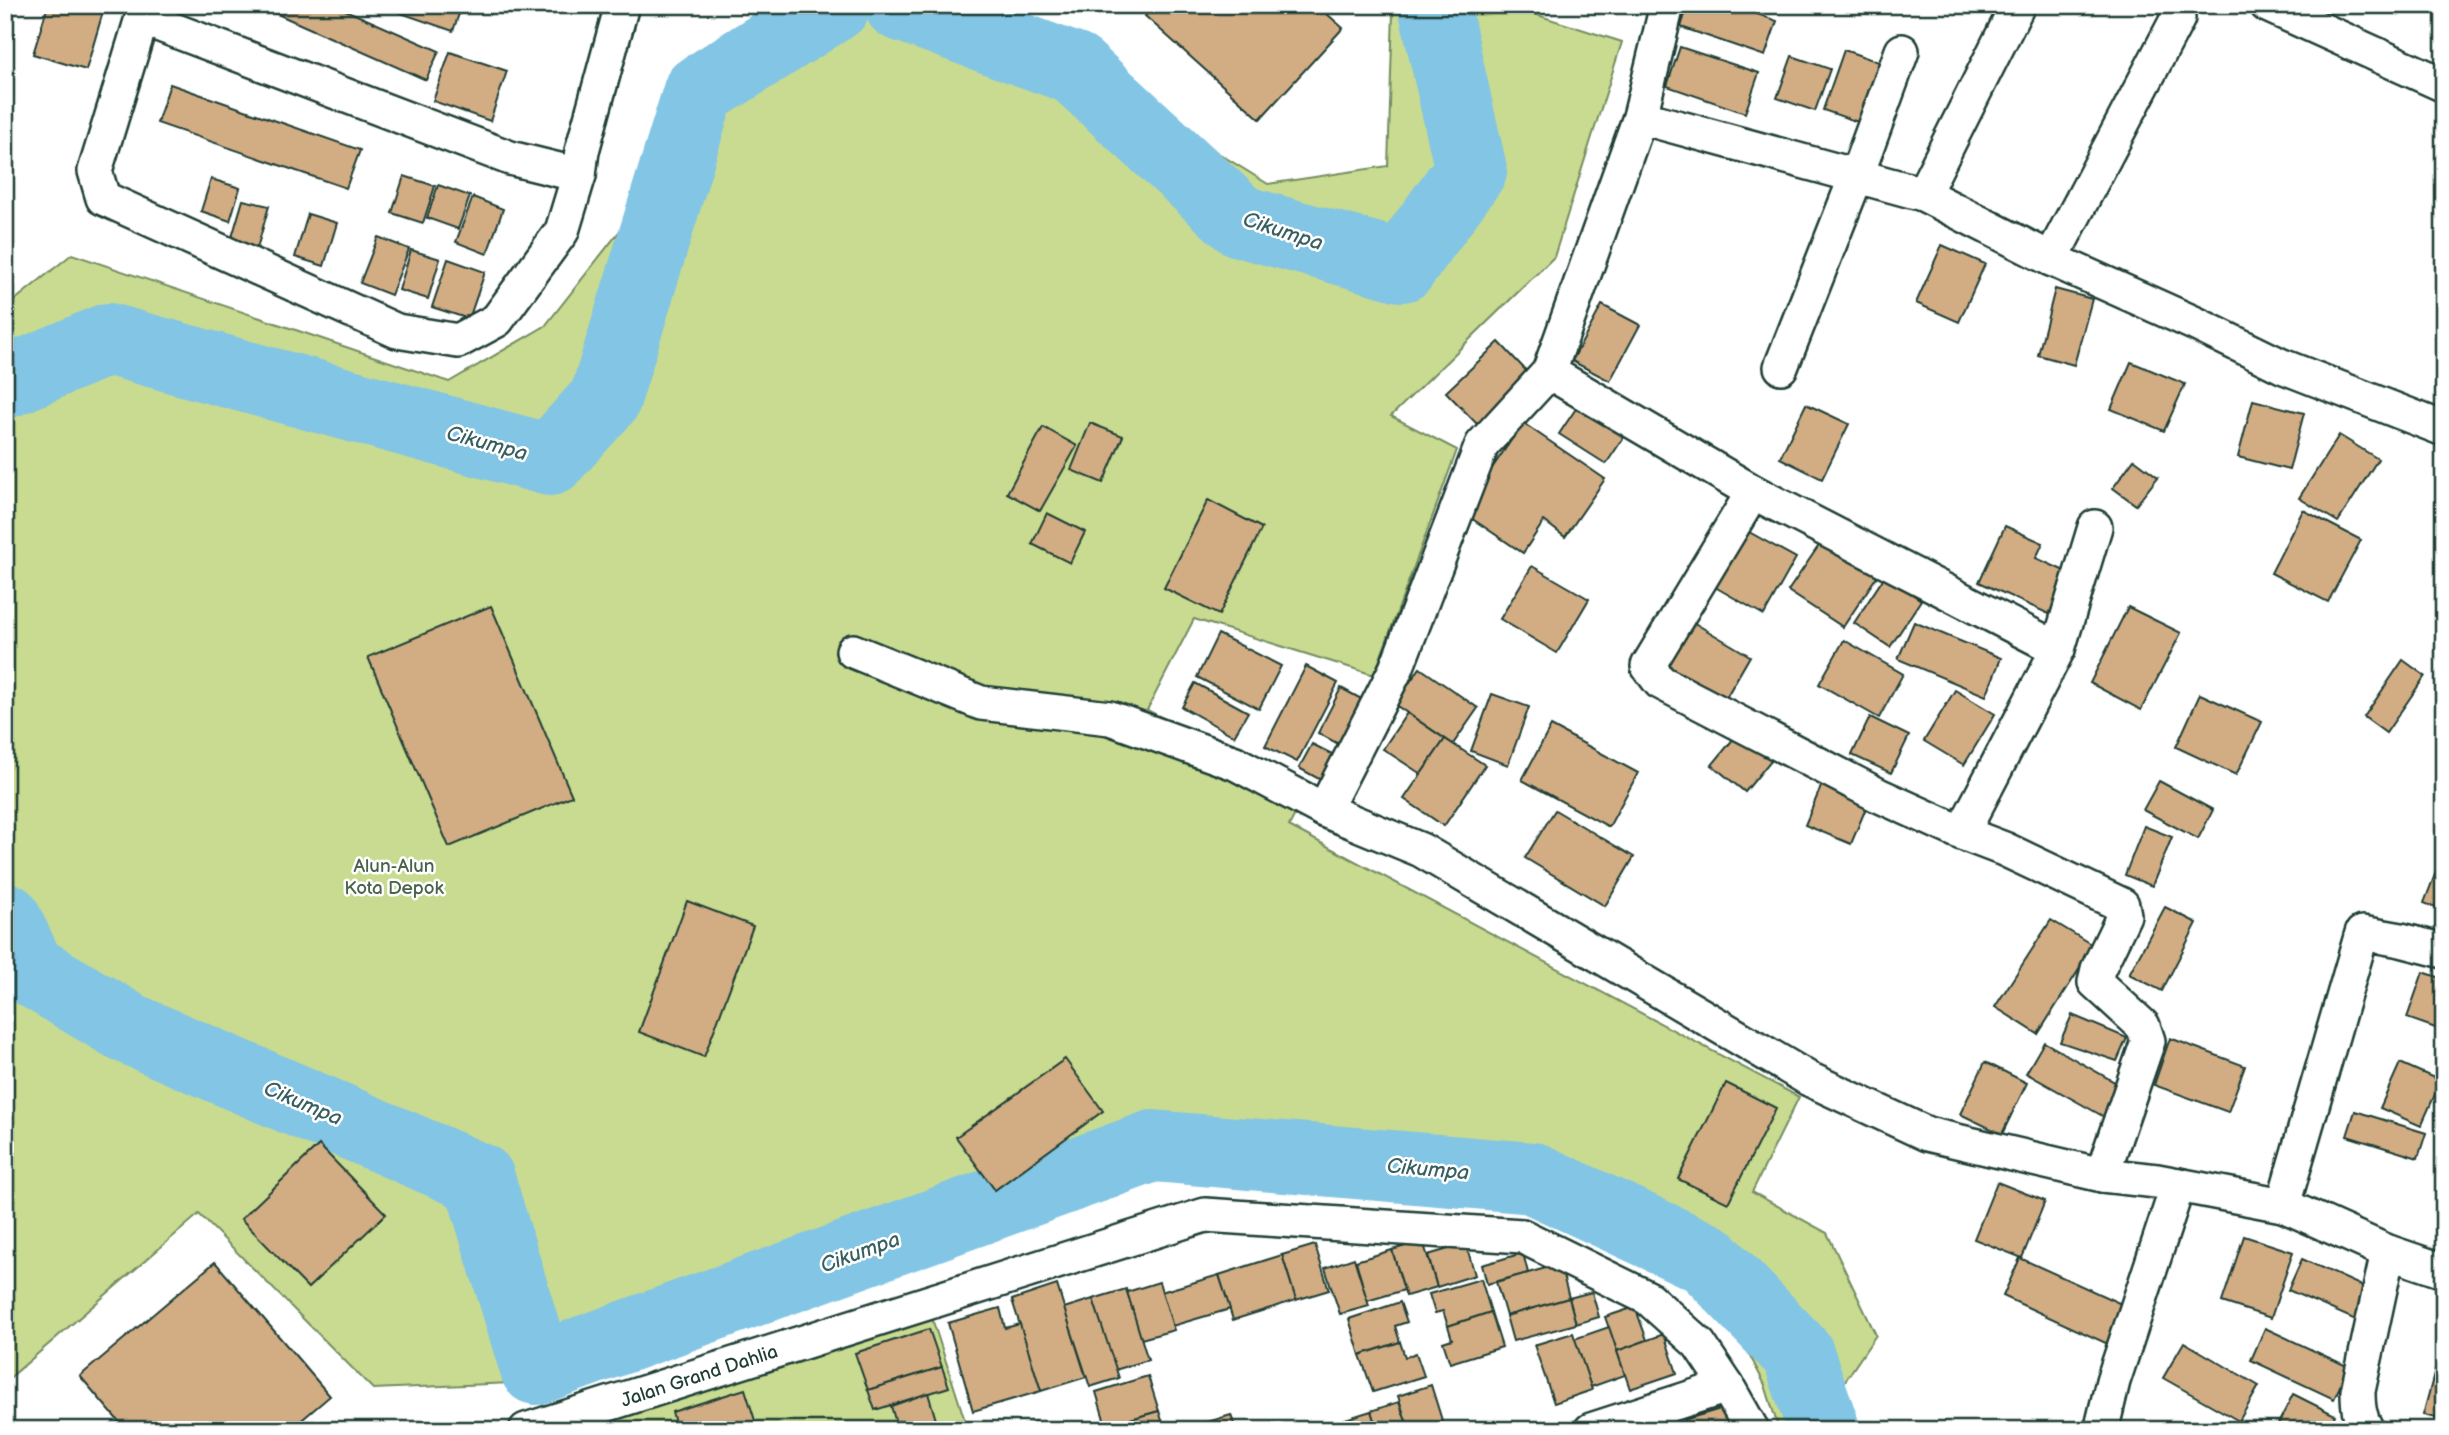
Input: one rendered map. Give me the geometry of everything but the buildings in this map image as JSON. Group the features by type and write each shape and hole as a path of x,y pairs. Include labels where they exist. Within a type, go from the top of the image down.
{"street":[{"path":"1324,810 1396,669 1482,445 1549,372 1640,117 1667,5"},
{"path":"1923,194 2018,5"},
{"path":"2267,5 2444,85"},
{"path":"579,175 510,158 144,12 95,171 103,198 397,331 458,341 497,320 562,231 579,175 582,151 620,6"},
{"path":"2050,258 2178,18"},
{"path":"1781,368 1902,51"},
{"path":"1640,117 1923,194 2050,258 2282,366 2444,429"},
{"path":"1549,372 1753,492 2059,649"},
{"path":"1753,492 1648,666 1660,682 1878,795 2004,849 2122,905 2124,915 2095,982 2143,1026 2148,1041 2102,1175"},
{"path":"1962,833 2059,649 2095,527"},
{"path":"853,652 981,703 1110,718 1235,763 1324,810 1421,850 1821,1084 1927,1134 2102,1175 2178,1185 2283,1205 2388,1252 2444,1271"},
{"path":"2283,1205 2362,933 2444,951"},
{"path":"2104,1430 2103,1423 2113,1381 2178,1185"},
{"name":"Jalan Grand Dahlia","path":"526,1430 1205,1215 1522,1236 1648,1298 1699,1344 1752,1430"},
{"path":"2367,1430 2358,1408 2358,1391 2388,1252"},
{"path":"1591,1430 1727,1386"}],"green space":[{"name":"Alun-Alun Kota Depok","path":"805,5 980,5 1268,184 1388,166 1393,12 1386,5 1506,5 1622,42 1554,257 1391,416 1457,450 1374,675 1194,619 1147,710 1307,791 1289,826 1799,1097 1752,1192 1827,1233 1876,1335 1833,1399 1845,1430 1779,1430 1765,1385 1704,1266 1530,1184 1151,1155 901,1227 851,1268 534,1382 373,1389 199,1214 5,1382 5,308 72,254 449,382 545,326 725,97"},
{"path":"929,1309 968,1430 556,1430"}],"waterway":[{"name":"Cikumpa","path":"5,383 108,339 550,460 605,399 699,91 835,5"},
{"name":"Cikumpa","path":"900,5 1075,69 1240,221 1402,266 1471,170 1434,5"},
{"name":"Cikumpa","path":"5,918 29,969 128,1028 479,1179 536,1369 1153,1146 1533,1178 1707,1259 1798,1354 1824,1430"}]}
